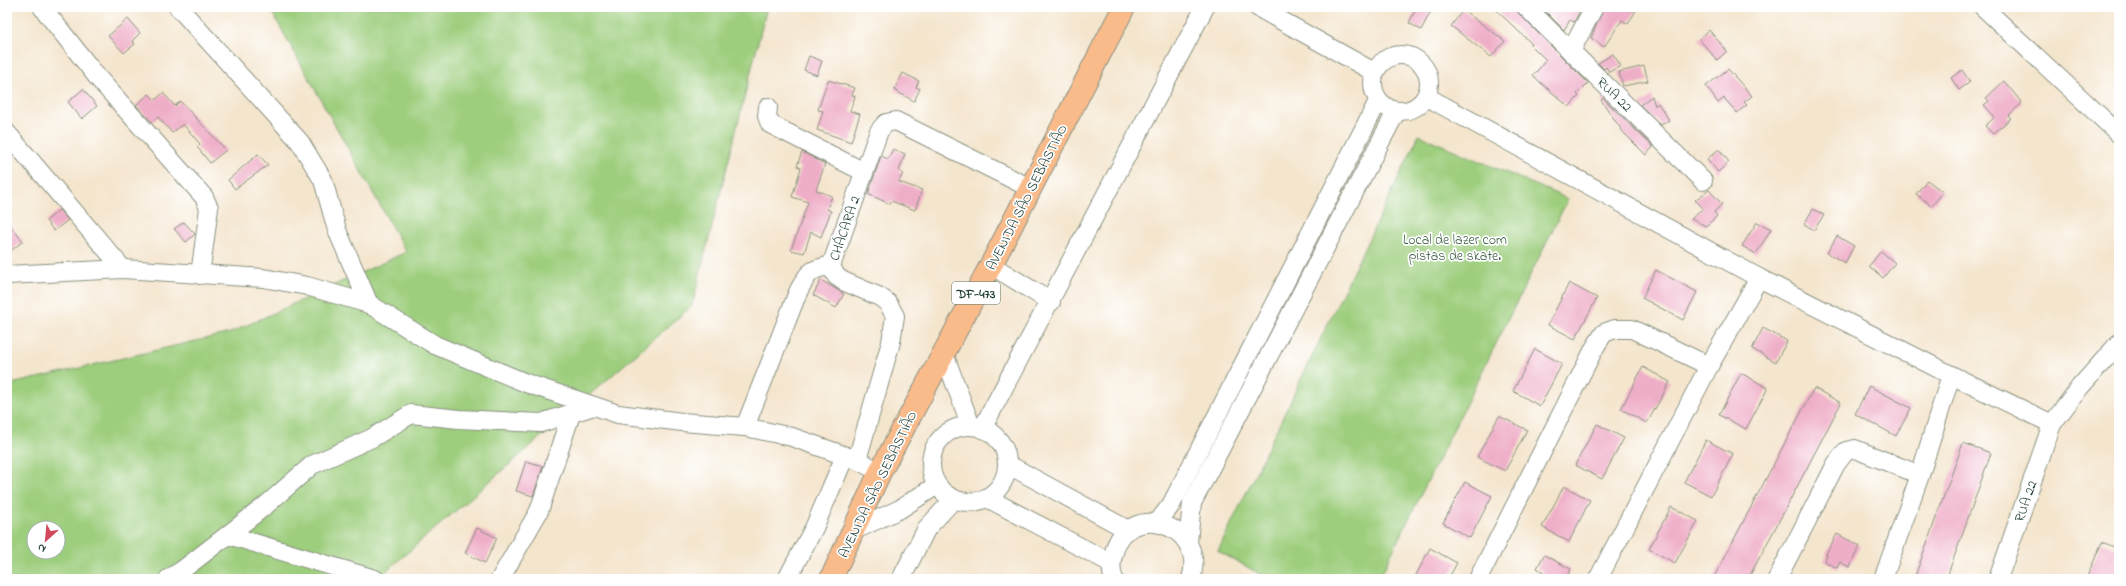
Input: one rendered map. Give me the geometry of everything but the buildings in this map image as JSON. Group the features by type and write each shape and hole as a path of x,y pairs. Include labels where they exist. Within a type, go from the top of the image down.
{"main road":[{"name":"AVENIDA SÃO SEBASTIÃO","path":"831,579 855,530 880,472 991,265 1124,7"}],"street":[{"path":"42,7 98,78 204,197 209,208 200,275"},
{"path":"178,7 300,142 323,180 337,230 369,304"},
{"path":"977,428 1051,302 1205,7"},
{"path":"1257,7 1374,72"},
{"name":"RUA 22","path":"1526,7 1703,181"},
{"path":"1571,51 1594,7"},
{"path":"1983,7 2119,134"},
{"path":"1398,54 1414,57 1425,67 1430,82 1427,97 1419,106 1408,111 1396,112 1378,101 1372,87 1374,72 1384,60 1398,54"},
{"path":"1427,97 1759,278 2052,424"},
{"path":"1157,522 1171,505 1378,101"},
{"path":"768,107 767,116 770,124 864,172"},
{"path":"1188,542 1192,503 1396,112"},
{"name":"CHÁCARA 2","path":"788,579 867,430 891,342 895,316 888,302 844,281 836,276 830,266 879,131 886,123 896,121 1030,188"},
{"path":"7,133 123,269"},
{"path":"991,265 1051,302"},
{"path":"745,427 798,292 806,276 816,267 830,266"},
{"path":"7,275 123,269 263,278 307,286 369,304 435,344 526,383 618,414 639,418 745,427 792,437 851,458 880,472"},
{"path":"1598,579 1709,366 1759,278"},
{"path":"1478,579 1591,354 1604,333 1615,329 1632,329 1709,366"},
{"name":"RUA 22","path":"1998,579 2052,424 2080,388 2119,343"},
{"path":"944,354 977,428"},
{"path":"1883,579 1920,475 1951,375"},
{"path":"168,579 181,571 265,506 312,465 372,438 411,414 541,424 594,406"},
{"path":"500,579 539,511 570,414"},
{"path":"959,427 977,428 995,437 1004,449 1007,464 1002,484 987,498 971,502 954,500 937,485 932,474 931,462 937,445 948,432 959,427"},
{"path":"1777,579 1836,464 1846,451 1855,449 1920,475"},
{"path":"1007,464 1128,530"},
{"path":"855,530 900,509 937,485"},
{"path":"987,498 1113,571 1116,545 1128,530 1141,524 1157,522 1169,526 1180,532 1188,542 1194,561 1191,579"},
{"path":"901,579 927,528 954,500"},
{"path":"228,535 375,579"}],"green space":[{"path":"269,7 767,7 692,306 377,579 7,579 7,385 230,333 406,252"},
{"name":"Local de lazer com pistas de skate.","path":"1419,135 1568,199 1379,579 1269,579 1218,551"}]}
